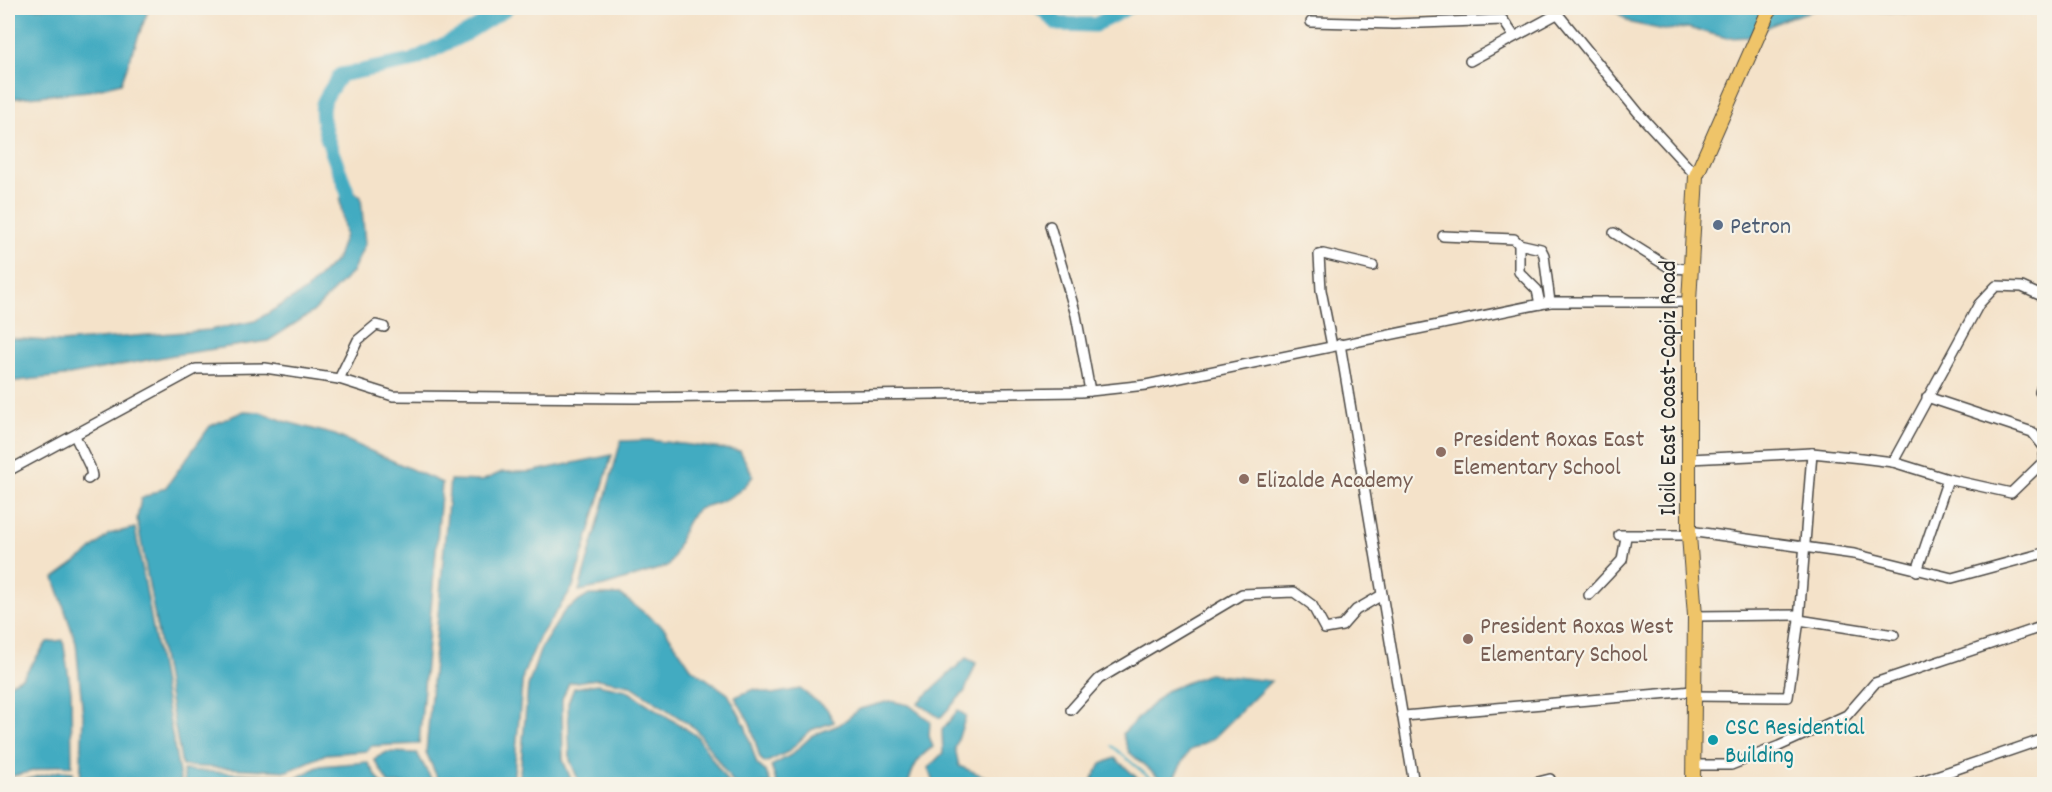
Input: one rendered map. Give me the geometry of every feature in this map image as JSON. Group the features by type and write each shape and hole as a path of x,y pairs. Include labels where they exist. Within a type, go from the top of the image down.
{"main road":[{"name":"Iloilo East Coast-Capiz Road","path":"1693,784 1695,616 1689,533 1689,303 1696,176 1770,8"}],"street":[{"path":"1470,61 1555,10 1641,116 1696,176"},
{"path":"1311,22 1394,24 1503,20 1514,36"},
{"path":"1050,226 1076,315 1090,391"},
{"path":"1614,233 1670,268 1690,269"},
{"path":"1443,236 1514,239 1519,244 1541,249 1544,255 1550,302"},
{"path":"1519,244 1519,272 1537,290 1540,304"},
{"path":"1372,266 1319,255 1321,290 1336,345 1404,716 1414,784"},
{"path":"1893,462 1926,397 1979,304 1996,286 2022,287 2044,297"},
{"path":"8,471 196,369 265,368 339,379 393,396 635,398 1090,391 1146,385 1550,302 1689,303"},
{"path":"339,379 358,340 376,325 384,327"},
{"path":"2044,380 2040,392 2044,395"},
{"path":"1926,397 2032,432 2044,447"},
{"path":"75,436 90,467 92,476 88,480"},
{"path":"1404,716 1694,693 1788,697 1799,618 1812,453"},
{"path":"1689,459 1812,453 1893,462 1948,479 2011,493 2042,463 2044,455"},
{"path":"1917,572 1948,479"},
{"path":"1589,595 1622,560 1623,536 1689,533 1804,545 1854,554 1917,572 1952,578 2044,553"},
{"path":"1071,710 1099,679 1242,594 1294,592 1312,605 1325,629 1342,626 1356,610 1382,595"},
{"path":"1695,616 1799,618 1894,635"},
{"path":"1694,765 1731,765 1779,747 1847,715 1875,683 2044,626"},
{"path":"1913,784 2044,739"},
{"path":"1530,784 1550,779"}],"water":[{"path":"8,8 149,8 121,83 89,91 8,99"},
{"path":"1611,8 1820,8 1785,19 1747,37 1727,38 1689,28 1664,30 1631,23"},
{"path":"1841,8 1975,8 1925,13"},
{"path":"347,185 361,197 365,244 352,272 313,312 268,341 174,355 64,376 8,382 8,338 61,342 210,330 255,321 305,291 336,260 345,235 340,200"},
{"path":"244,411 260,412 335,435 442,483 419,744 371,746 367,751 326,754 288,771 182,766 137,519 141,499 166,487 210,426"},
{"path":"649,440 740,451 753,476 733,496 701,508 693,514 684,528 676,552 668,566 604,586 579,591 621,441"},
{"path":"612,455 573,587 540,636 523,675 513,784 440,784 426,752 450,480 482,481 502,472 530,472"},
{"path":"135,528 181,784 80,784 83,716 76,643 54,578 87,554 109,534"},
{"path":"589,595 621,595 664,628 691,668 728,694 745,725 757,764 766,772 771,784 734,784 696,729 630,685 597,679 569,683 562,699 563,760 573,784 519,784 528,686 541,648 565,610"},
{"path":"63,640 71,691 72,766 59,765 8,777 8,685 23,677 47,642"},
{"path":"966,658 976,663 965,691 940,718 918,703"},
{"path":"1208,674 1271,681 1214,738 1189,751 1170,784 1166,784 1129,752 1122,734 1166,691"},
{"path":"597,684 626,690 697,736 729,784 580,784 570,760 568,703 574,688"},
{"path":"754,689 772,694 800,689 827,709 834,722 811,730 788,752 765,763 760,758 750,723 735,697"},
{"path":"890,701 909,705 930,721 929,736 933,747 916,763 908,784 777,784 771,766 791,755 813,735 839,725 860,709"},
{"path":"958,710 966,716 955,748 959,766 991,779 994,784 935,784 928,768 943,753 942,730"},
{"path":"387,752 417,753 434,784 389,784 374,759"},
{"path":"1115,758 1144,784 1089,784 1101,764"},
{"path":"367,762 382,784 289,784 319,766"},
{"path":"183,770 285,776 280,784 185,784"},
{"path":"60,771 73,772 73,784 8,784"}],"waterway":[{"path":"351,204 328,139 322,114 324,101 340,75 411,61 467,33 507,8"},
{"path":"1041,8 1058,24 1095,25 1127,8"},
{"path":"1112,746 1157,784"}],"place":[{"name":"Petron","path":"1718,225"},
{"name":"President Roxas East Elementary School","path":"1441,452"},
{"name":"Elizalde Academy","path":"1244,479"},
{"name":"President Roxas West Elementary School","path":"1468,639"},
{"name":"CSC Residential Building","path":"1713,740"}]}
